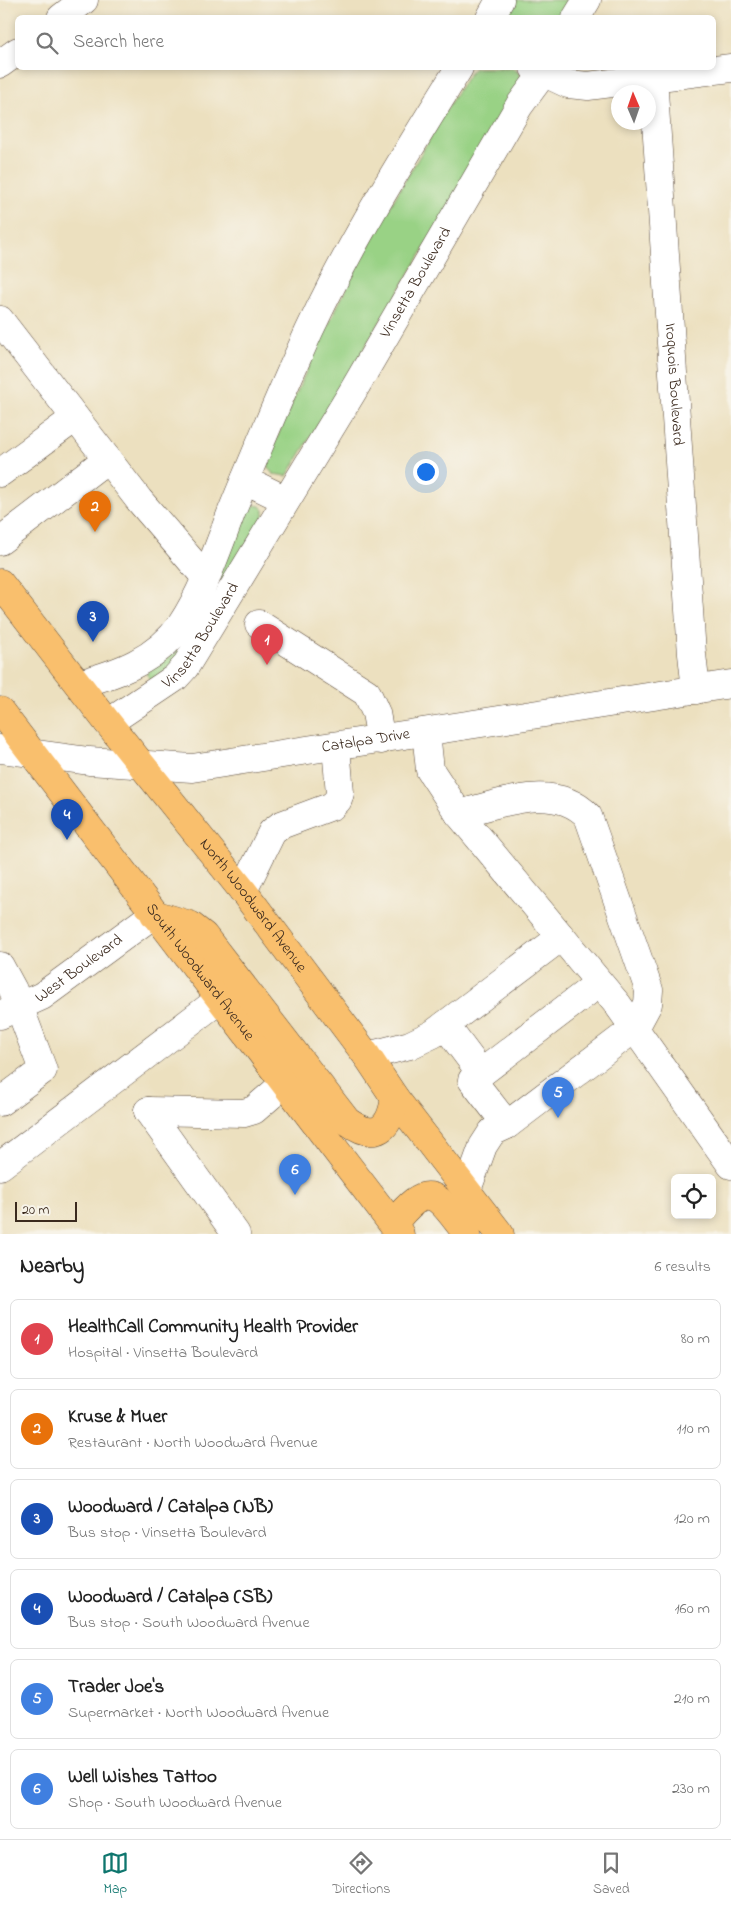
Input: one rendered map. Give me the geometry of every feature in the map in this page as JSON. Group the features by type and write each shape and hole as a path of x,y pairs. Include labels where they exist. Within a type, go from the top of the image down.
{"main road":[{"name":"North Woodward Avenue","path":"0,583 108,723 243,891 367,1056 396,1098 500,1234"},
{"name":"South Woodward Avenue","path":"0,711 285,1083 391,1231"},
{"path":"154,914 190,925 204,936 352,1125 369,1132 381,1129 390,1122 396,1098"},
{"path":"391,1231 414,1200 424,1196 432,1197 442,1202 467,1234"}],"street":[{"path":"65,15 84,0"},
{"path":"492,15 500,0"},
{"path":"578,15 587,0"},
{"path":"0,64 15,53"},
{"path":"716,70 731,68"},
{"name":"Vinsetta Boulevard","path":"79,684 113,675 159,650 180,625 206,578 297,356 342,265 393,176 458,70"},
{"name":"Vinsetta Boulevard","path":"108,723 175,678 185,667 353,391 540,70"},
{"path":"543,70 568,84 588,86 714,70"},
{"name":"Iroquois Boulevard","path":"653,77 696,690"},
{"path":"0,320 107,459 192,565 206,578"},
{"path":"0,473 75,418"},
{"path":"0,541 107,459"},
{"path":"245,480 286,500"},
{"path":"259,624 367,693 376,713 381,740"},
{"name":"Catalpa Drive","path":"0,749 89,760 192,768 731,684"},
{"path":"426,732 430,770 459,814 600,982 635,1028 731,1165"},
{"path":"243,891 272,832 281,825 332,806 338,800 340,793 336,747"},
{"path":"459,814 520,798 545,797 579,806 588,816 648,990 648,1004 635,1028 507,1125 492,1132 483,1146 467,1190"},
{"name":"West Boulevard","path":"9,1012 42,996 154,914"},
{"path":"367,1056 421,1040 445,1025 561,936"},
{"path":"0,966 8,978 9,1012 44,1070"},
{"path":"507,1125 472,1080 600,982"},
{"path":"0,1166 220,999"},
{"path":"445,1025 481,1072"},
{"path":"0,1076 44,1070"},
{"path":"0,1102 44,1070"},
{"path":"236,1234 148,1111 244,1113 254,1110 285,1083"}],"green space":[{"path":"514,0 577,0 567,15 505,15"},
{"path":"473,70 515,70 520,74 523,85 287,476 273,474 269,469 268,459 302,380 339,302 400,189 453,98"},
{"path":"253,505 260,506 264,510 264,517 173,666 151,681 146,673 173,653 246,509"}],"place":[{"name":"Kruse & Muer","path":"95,532"},
{"name":"Woodward / Catalpa (NB)","path":"93,642"},
{"name":"HealthCall Community Health Provider","path":"267,665"},
{"name":"Woodward / Catalpa (SB)","path":"67,840"},
{"name":"Trader Joe's","path":"558,1118"},
{"name":"Well Wishes Tattoo","path":"295,1195"}]}
